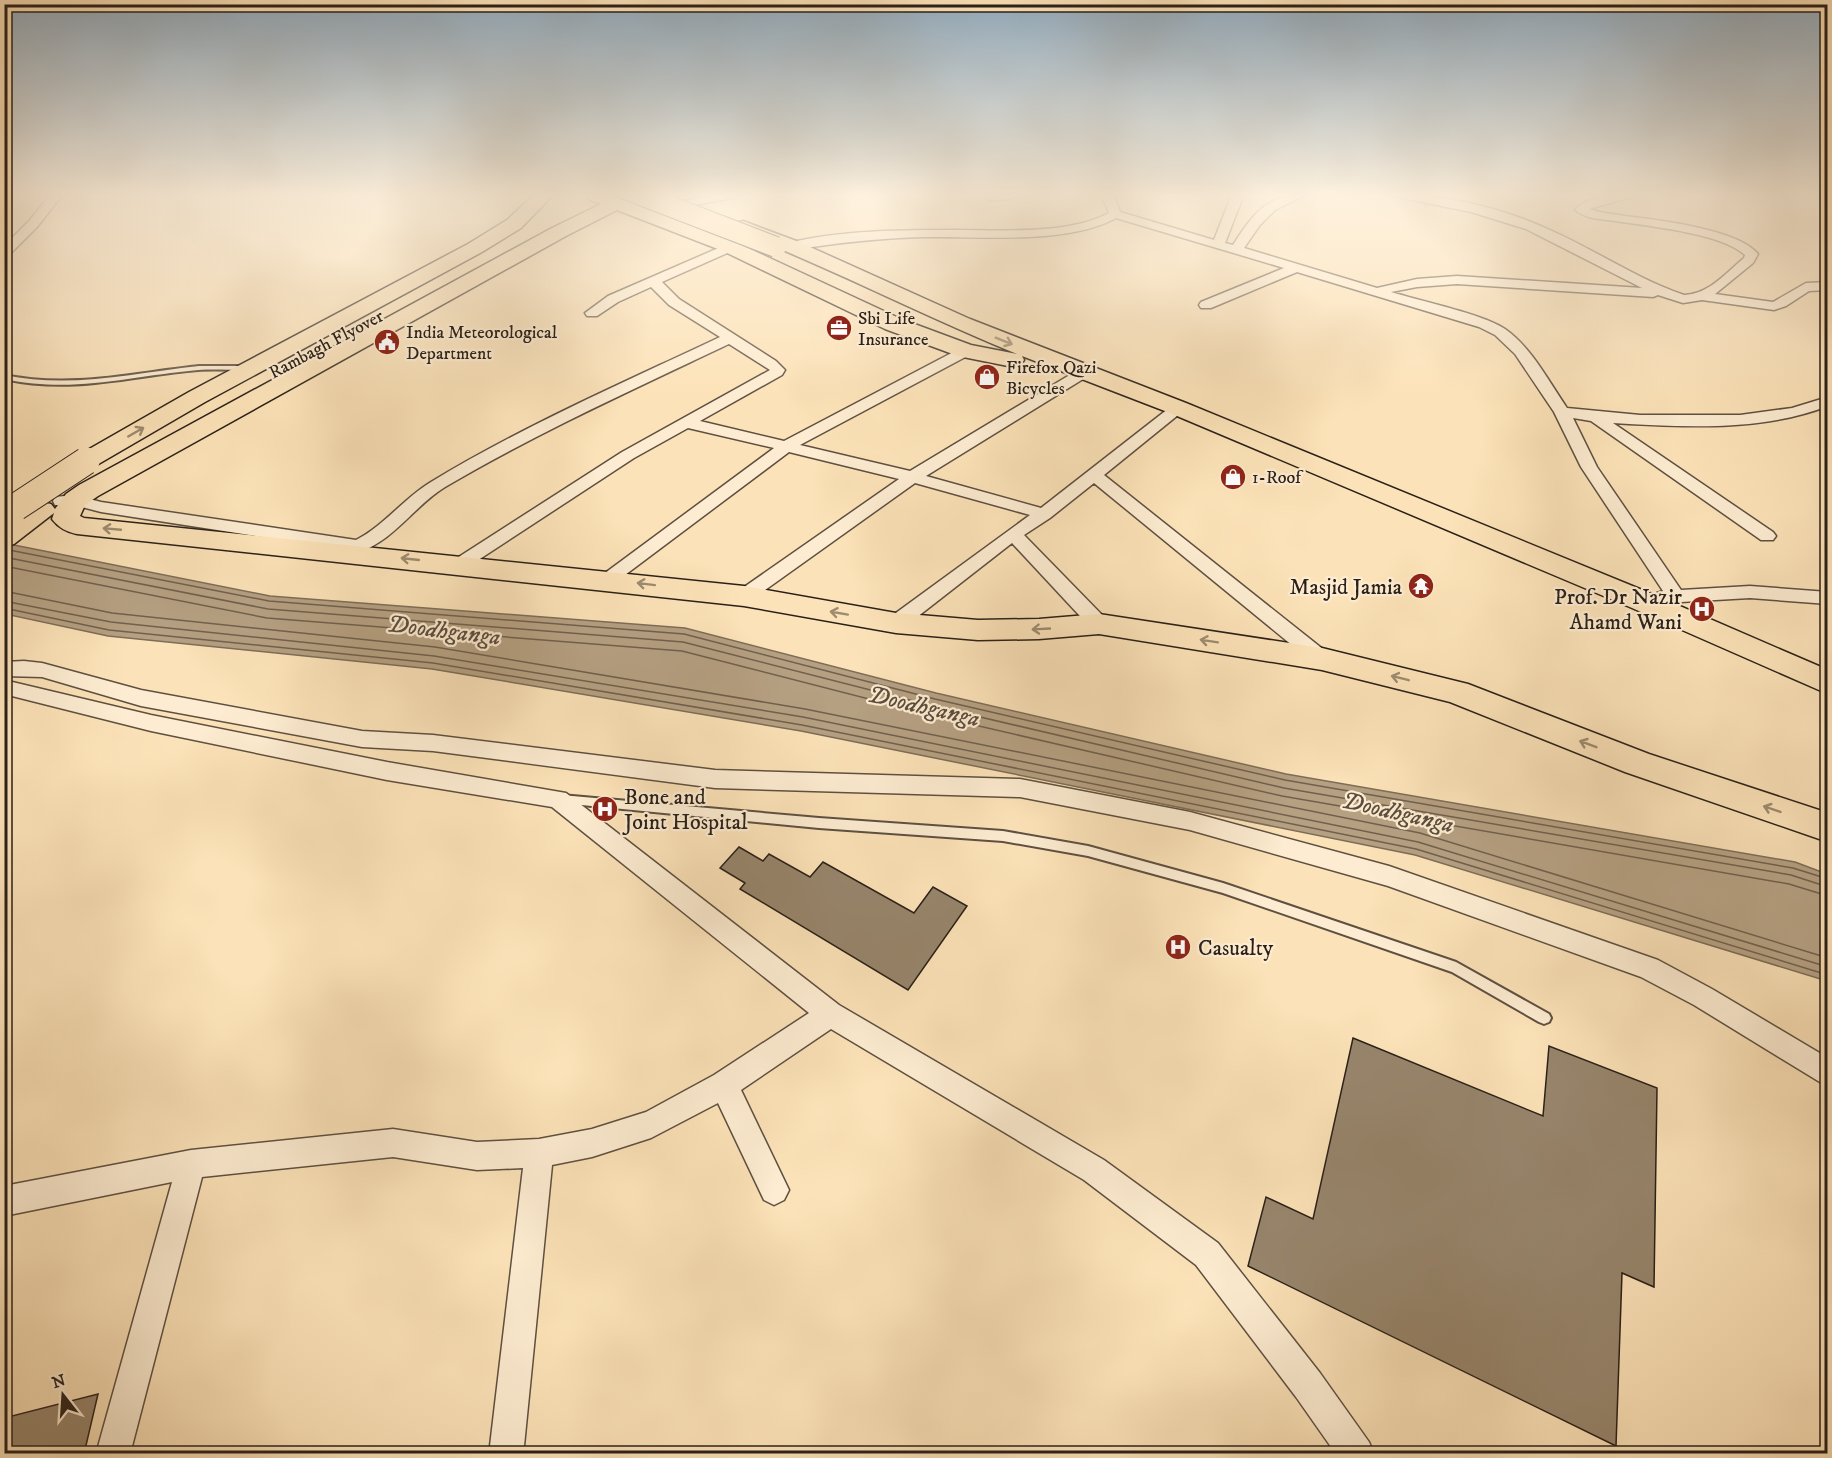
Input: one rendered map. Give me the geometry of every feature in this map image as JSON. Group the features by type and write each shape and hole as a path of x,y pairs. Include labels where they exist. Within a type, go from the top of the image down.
{"main road":[{"path":"10,511 253,376 451,262"},
{"name":"Rambagh Flyover","path":"253,376 281,368 479,262"},
{"path":"253,376 292,375 495,262"},
{"path":"504,262 67,501 66,519 77,526 460,564 744,596 896,623 978,630 1040,629 1099,624 1322,659 1457,693 1638,764 1827,828"},
{"path":"762,262 892,324 966,351 1083,373"},
{"path":"821,262 962,324 1083,373 1178,408 1642,601 1827,682"},
{"path":"4,538 97,464"}],"street":[{"path":"592,313 613,299 696,262"},
{"path":"1272,262 1484,324 1500,333 1520,351 1562,412 1589,467 1675,595"},
{"path":"1605,262 1672,295"},
{"path":"1704,297 1747,262"},
{"path":"1206,305 1294,269"},
{"path":"1378,292 1401,284 1443,279 1602,288 1672,295 1692,300 1704,297 1774,306 1807,285 1817,283 1827,286"},
{"path":"460,564 628,455 777,372 778,370 771,364 674,302 653,281"},
{"path":"67,501 358,546 372,538 410,503 436,485 533,431 730,338"},
{"path":"607,580 787,446 966,351"},
{"path":"744,596 912,477 1083,373"},
{"path":"1562,412 1597,419 1749,419 1791,413 1827,401"},
{"path":"896,623 1013,534 1044,514 1178,408"},
{"path":"1597,419 1767,536"},
{"path":"688,423 912,477 1044,514"},
{"path":"1093,474 1322,659"},
{"path":"1013,534 1099,624"},
{"path":"1642,601 1675,595 1750,592 1827,598"},
{"path":"4,669 42,670 141,698 362,738 433,743 563,758 715,779 1020,788 1190,821 1389,876 1649,968 1703,997 1827,1074"},
{"path":"4,687 151,723 387,771 558,799 830,1014 1094,1170 1207,1254 1357,1454"},
{"path":"4,1201 191,1164 393,1143 477,1155 539,1153 592,1143 651,1124 724,1085 830,1014"},
{"path":"724,1085 774,1190"},
{"path":"507,1446 539,1153"},
{"path":"113,1454 191,1164"}],"lane":[{"path":"4,377 19,381 64,384 199,368 253,376"},
{"path":"558,799 819,823 1003,836 1088,851 1223,888 1456,968 1544,1018"}],"water":[{"name":"Doodhganga","path":"4,543 270,596 685,628 936,693 1286,774 1795,862 1827,874 1827,981 1415,855 801,731 432,669 108,636 5,614"}],"building":[{"path":"739,847 763,861 769,854 810,877 823,862 914,913 933,887 967,906 908,990 740,889 745,883 720,868"},
{"path":"1353,1038 1543,1116 1549,1046 1657,1088 1654,1287 1622,1273 1616,1446 1248,1266 1266,1197 1313,1219"},
{"path":"98,1394 84,1454 4,1454 4,1418"}],"place":[{"name":"Sbi Life Insurance","path":"839,328"},
{"name":"India Meteorological Department","path":"387,342"},
{"name":"Firefox Qazi Bicycles","path":"987,377"},
{"name":"1-Roof","path":"1233,477"},
{"name":"Masjid Jamia","path":"1421,586"},
{"name":"Prof. Dr Nazir Ahamd Wani","path":"1702,609"},
{"name":"Bone and Joint Hospital","path":"605,809"},
{"name":"Casualty","path":"1178,947"}]}
